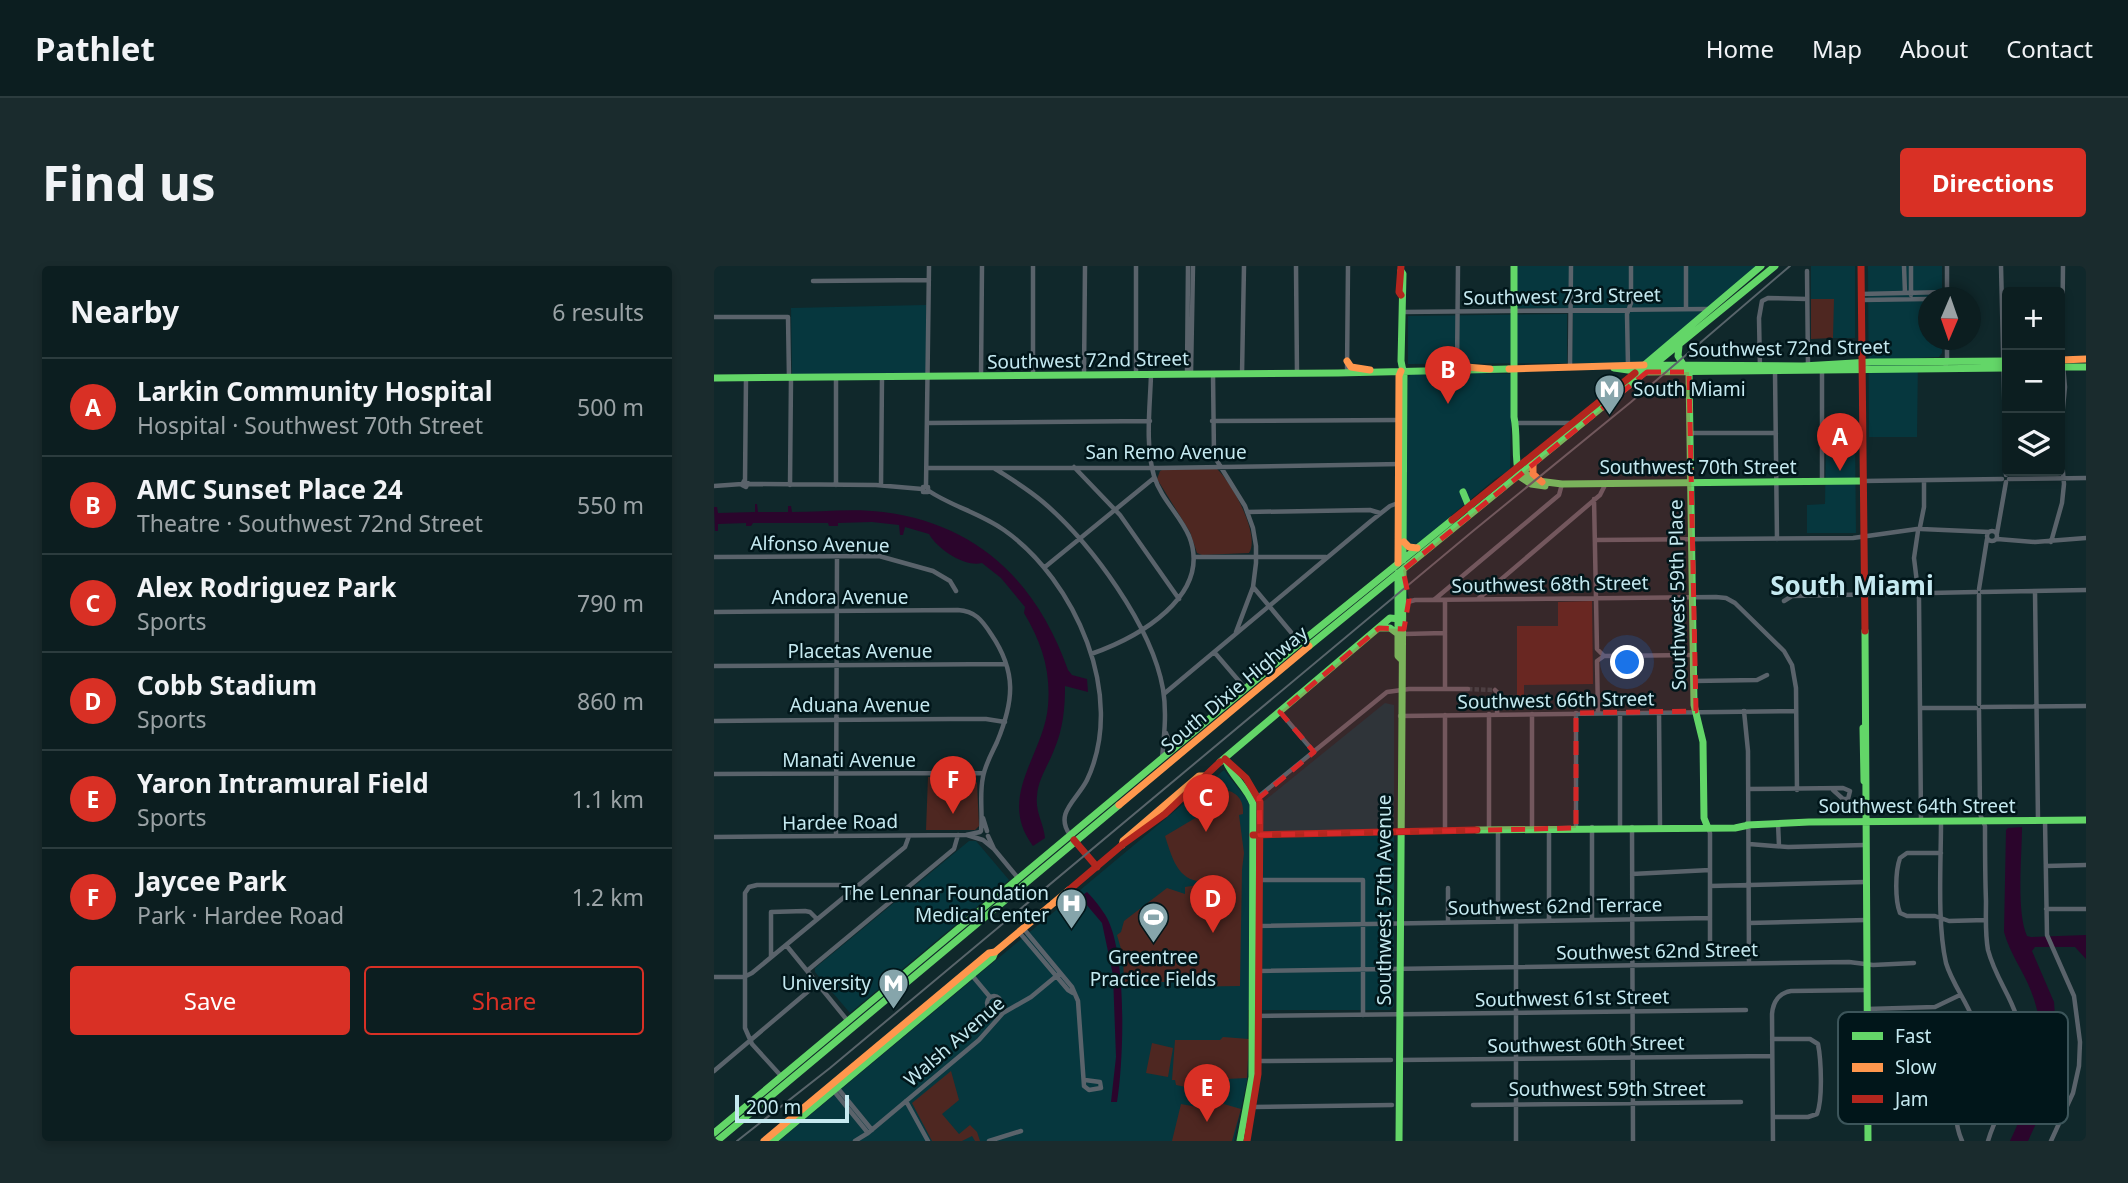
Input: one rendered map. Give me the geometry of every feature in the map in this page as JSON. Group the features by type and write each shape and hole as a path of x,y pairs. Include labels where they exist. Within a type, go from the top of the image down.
{"main road":[{"path":"1514,266 1513,442 1520,472"},
{"name":"South Dixie Highway","path":"1470,505 1532,465 1761,266"},
{"name":"South Dixie Highway","path":"1645,369 1656,365 1775,266"},
{"path":"1861,266 1867,1009"},
{"name":"Southwest 57th Avenue","path":"1399,1141 1395,1060 1400,969 1401,659 1398,656 1404,607 1401,567 1404,542 1398,503 1401,464 1401,269"},
{"name":"Southwest 59th Place","path":"1679,346 1678,356 1687,369 1693,681 1703,742 1704,815 1707,826"},
{"path":"2065,363 2086,359"},
{"name":"Southwest 72nd Street","path":"1614,368 1808,368 1947,360 2002,364"},
{"path":"1347,361 1351,367 1373,372"},
{"name":"Southwest 72nd Street","path":"1656,365 1687,369 1760,369 1776,372 1808,368 1822,371 1861,366 1944,369 2002,364"},
{"path":"2065,364 2086,367"},
{"name":"Southwest 72nd Street","path":"714,378 1645,369"},
{"name":"South Dixie Highway","path":"717,1141 784,1080 1021,881 1165,762 1188,748 1401,567 1520,472 1572,423 1636,371"},
{"name":"Southwest 57th Avenue","path":"1401,464 1405,496 1401,516 1398,618 1401,621 1402,636"},
{"path":"1532,465 1533,474 1542,482"},
{"name":"Southwest 70th Street","path":"1520,472 1534,485 1863,481"},
{"name":"Southwest 70th Street","path":"1520,472 1533,480 1562,484"},
{"path":"1464,492 1483,495"},
{"path":"1463,516 1464,492"},
{"path":"1463,516 1470,505 1464,492"},
{"path":"1398,503 1405,496"},
{"name":"South Dixie Highway","path":"1174,749 1300,643 1401,567 1417,548 1463,516"},
{"path":"1404,542 1409,547 1417,548"},
{"path":"764,1141 970,973 989,953 995,952 1097,867 1199,776 1204,776 1225,759 1390,618 1398,618"},
{"path":"1379,628 1390,628 1402,636"},
{"path":"1295,658 1300,643 1317,640"},
{"path":"1241,704 1245,688 1262,686"},
{"path":"1165,762 1174,749 1188,748"},
{"path":"1225,759 1231,763 1256,799 1255,1061 1251,1107 1244,1139 1257,1141"},
{"name":"Southwest 64th Street","path":"1256,835 1660,827 1676,824 1738,828 1778,823 2086,820"},
{"path":"1073,838 1097,867"},
{"name":"South Dixie Highway","path":"714,1133 784,1080"},
{"path":"773,1141 833,1087"}],"street":[{"path":"925,489 929,266"},
{"path":"981,376 982,266"},
{"path":"1033,266 1033,376"},
{"path":"1084,375 1085,266"},
{"path":"1136,266 1136,375"},
{"path":"1189,374 1190,266"},
{"path":"1244,266 1244,372"},
{"path":"1295,371 1296,266"},
{"path":"1347,373 1348,266"},
{"path":"1458,266 1460,369"},
{"path":"1570,368 1571,266"},
{"path":"1628,366 1627,314 1631,266"},
{"path":"1686,266 1686,309"},
{"path":"1904,266 1908,296"},
{"path":"1908,296 1911,266"},
{"path":"1947,266 1947,287"},
{"path":"2001,266 2004,350"},
{"path":"2062,350 2063,266"},
{"path":"1807,271 1808,368"},
{"path":"813,281 929,280"},
{"path":"1908,296 1918,298"},
{"path":"1861,297 1918,296"},
{"path":"1760,369 1761,302 1764,299 1807,299"},
{"name":"Southwest 73rd Street","path":"1401,312 1723,309"},
{"path":"714,317 788,317 790,485"},
{"path":"1944,369 1947,350"},
{"path":"1822,371 1822,482"},
{"path":"1776,372 1777,539"},
{"path":"1213,374 1213,453 1247,512 1253,531 1256,557 1253,587 1236,634"},
{"path":"1091,654 1128,639 1179,599 1189,580 1194,557 1188,533 1154,478 1150,421 1151,375"},
{"path":"836,377 836,485"},
{"path":"881,485 882,377"},
{"path":"745,483 746,378"},
{"path":"2005,413 2004,501 1999,522 1981,566 1979,592 1980,814 1985,826 1989,953 2016,1012"},
{"path":"2051,542 2063,499 2061,413"},
{"path":"1212,421 1401,420"},
{"path":"928,423 1150,421"},
{"path":"1554,423 1562,432"},
{"path":"1515,426 1572,423"},
{"path":"1690,433 1776,433"},
{"name":"San Remo Avenue","path":"927,468 1401,464"},
{"path":"1226,475 1232,466"},
{"path":"994,467 1041,500 1080,538 1119,592 1142,630 1154,656 1164,694 1165,762"},
{"path":"1074,467 1115,510 1179,599"},
{"path":"1045,567 1154,478"},
{"name":"Southwest 70th Street","path":"1863,481 2086,478"},
{"path":"1921,822 1918,594 1913,558 1925,504 1924,481"},
{"path":"714,486 745,483 881,485 925,489 971,510 1004,530 1045,567 1070,604 1091,654 1099,697 1099,738 1088,777 1064,815 1063,824 1073,838"},
{"path":"1478,599 1604,490 1606,483"},
{"path":"1433,600 1559,495 1562,484"},
{"path":"1594,499 1597,649 1604,656"},
{"path":"1164,694 1327,556 1382,512 1398,503"},
{"path":"1247,512 1372,510 1392,511 1401,516"},
{"path":"1363,511 1371,521"},
{"path":"1595,540 1863,537 1919,529 1976,533 2030,542 2086,538"},
{"name":"Alfonso Avenue","path":"714,556 879,556 923,567 947,579 956,591"},
{"path":"836,836 837,556"},
{"path":"1194,557 1327,556"},
{"path":"1307,557 1317,565"},
{"path":"1253,587 1300,643"},
{"path":"1784,601 1792,596 2086,590"},
{"path":"2035,591 2036,706 2041,820 2046,866 2047,936 2075,1000 2080,1030 2080,1051 2072,1097 2068,1105"},
{"path":"1404,592 1413,600 1404,607"},
{"name":"Southwest 68th Street","path":"1413,600 1692,597 1728,599 1788,657 1796,679 1796,711"},
{"path":"1445,600 1445,689"},
{"name":"Andora Avenue","path":"714,612 967,611 982,621 998,644 1006,664"},
{"path":"1402,636 1445,634"},
{"path":"1215,653 1245,688"},
{"path":"1598,713 1597,661 1604,656 1693,654"},
{"path":"1006,664 1011,696 1005,722 984,773 981,797 983,835 1021,881"},
{"name":"Placetas Avenue","path":"714,666 1006,664"},
{"path":"1693,681 1757,680 1766,675"},
{"path":"1256,799 1378,698 1400,690 1468,689"},
{"path":"1495,690 1498,694 1497,714"},
{"path":"1920,708 2086,706"},
{"path":"1744,711 1749,825 1749,963"},
{"path":"1796,711 1797,790"},
{"name":"Southwest 66th Street","path":"1400,716 1796,711"},
{"path":"1280,712 1314,752"},
{"path":"1619,827 1620,712"},
{"path":"1660,712 1660,827"},
{"path":"1576,713 1576,828"},
{"path":"1489,714 1489,829"},
{"path":"1532,714 1532,828"},
{"path":"1445,715 1445,830"},
{"name":"Aduana Avenue","path":"714,721 986,719 1005,722"},
{"path":"1165,735 1174,749"},
{"name":"Manati Avenue","path":"714,774 984,773"},
{"path":"1748,789 1833,790"},
{"path":"1941,822 1945,958 1968,1012"},
{"path":"1778,823 1779,846"},
{"name":"Southwest 59th Place","path":"1707,826 1710,941"},
{"path":"1592,827 1592,920"},
{"path":"1632,827 1633,1141"},
{"path":"1549,828 1549,920"},
{"path":"1498,829 1498,921"},
{"path":"808,970 955,848 958,835"},
{"name":"Hardee Road","path":"714,838 983,835"},
{"path":"714,977 744,977 905,847 909,836"},
{"path":"1749,844 1865,845"},
{"path":"1941,853 1912,853 1901,856 1898,864 1898,907 1901,914 1911,917 1986,920"},
{"path":"2046,866 2086,865"},
{"path":"1632,874 1710,870"},
{"path":"1256,880 1363,880 1363,1015"},
{"path":"1710,886 1866,882"},
{"path":"784,1080 750,1040 744,1023 744,897 748,888 757,884 840,885 850,891"},
{"path":"1448,888 1448,922"},
{"path":"2046,909 2086,909"},
{"path":"771,957 771,912 805,911 817,919"},
{"name":"Southwest 62nd Terrace","path":"1256,926 1710,918"},
{"path":"1749,923 1866,919"},
{"path":"1516,921 1516,1141"},
{"path":"1021,930 1072,987 1080,1011 1085,1080"},
{"path":"786,945 851,1024"},
{"name":"Southwest 62nd Street","path":"1256,971 1858,961 1866,964 1914,963"},
{"path":"970,973 989,997"},
{"name":"Walsh Avenue","path":"855,1141 979,1040 994,1022 1031,997 1058,974"},
{"path":"714,1071 818,983"},
{"path":"1773,1141 1773,1007 1782,995 1798,991 1867,990"},
{"path":"989,997 995,995 1014,1006"},
{"path":"1867,1009 1935,1007 1960,995"},
{"path":"989,997 987,1003 994,1022"},
{"path":"990,1008 999,1008 1001,999"},
{"name":"Southwest 61st Street","path":"1256,1016 1745,1010"},
{"path":"1772,1039 1807,1039 1817,1043 1820,1104 1816,1115 1773,1117"},
{"name":"Southwest 60th Street","path":"1255,1061 1772,1056"},
{"path":"833,1087 870,1131"},
{"path":"906,1101 928,1141"},
{"name":"Southwest 59th Street","path":"1473,1105 1741,1102"},
{"path":"1251,1107 1392,1105"},
{"path":"1957,1124 1962,1141"},
{"path":"1989,1141 1993,1124"},
{"path":"2051,1141 2059,1124"},
{"path":"989,1141 1021,1131"}],"highlighted area":[{"path":"1647,372 1689,372 1696,711 1576,713 1576,828 1260,835 1259,798 1314,752 1280,712 1379,628 1404,629 1409,599 1403,570"}],"shaded area":[{"path":"1517,266 1757,266 1641,364 1572,363 1573,308 1517,308"},
{"path":"1811,266 1855,266 1855,338 1833,338 1833,299 1811,299"},
{"path":"1868,266 1942,266 1942,287 1918,287 1918,350 1942,350 1942,353 1939,357 1918,358 1917,437 1869,437"},
{"path":"1811,299 1834,299 1833,338 1811,339"},
{"path":"926,305 926,373 792,375 791,308"},
{"path":"1567,314 1567,363 1408,364 1408,316"},
{"path":"1411,374 1512,374 1510,470 1495,479 1414,547 1406,541 1408,378"},
{"path":"1855,436 1856,533 1807,533 1807,505 1825,504 1826,437"},
{"path":"1216,468 1243,509 1251,534 1252,545 1249,553 1197,553 1190,532 1157,479 1160,471 1164,469"},
{"path":"755,504 758,512 788,512 788,506 791,506 792,512 872,511 917,519 948,529 975,544 1000,562 1021,584 1055,638 1068,670 1072,675 1087,679 1088,692 1065,686 1060,734 1038,790 1037,807 1045,838 1033,846 1023,828 1019,810 1025,776 1045,724 1049,693 1046,669 1036,635 1024,613 1025,607 1001,578 982,563 968,563 952,556 938,546 929,534 905,527 903,535 900,535 899,525 872,522 838,523 838,526 829,526 828,523 753,523 746,526 746,523 718,524 718,531 715,531 714,507 717,507 718,513 755,512"},
{"path":"1592,601 1593,684 1524,685 1524,709 1517,709 1517,626 1558,626 1558,602"},
{"path":"1385,703 1394,705 1394,1006 1390,1010 1248,1010 1247,1081 1234,1141 779,1141 1224,770 1249,802 1264,801"},
{"path":"928,777 972,777 977,783 979,826 975,830 926,830"},
{"path":"1221,788 1238,796 1243,808 1243,814 1239,815 1244,853 1240,986 1177,987 1176,982 1124,982 1123,956 1117,935 1121,932 1124,921 1167,888 1185,894 1185,887 1198,885 1197,881 1179,870 1165,836 1197,817 1191,807 1206,799 1204,793"},
{"path":"2022,827 2021,898 2027,936 2086,935 2086,959 2075,947 2035,947 2032,951 2054,1002 2055,1012 2037,1012 2028,983 2004,932 2008,828"},
{"path":"969,841 976,841 1009,880 850,1013 815,972 815,968"},
{"path":"1087,892 1107,918 1118,957 1122,1035 1117,1102 1111,1102 1116,1057 1113,975 1102,923 1080,897"},
{"path":"1223,1037 1249,1039 1247,1078 1226,1079 1224,1095 1176,1085 1175,1080 1172,1080 1175,1040 1220,1040"},
{"path":"1152,1043 1173,1048 1168,1077 1146,1073"},
{"path":"951,1071 959,1100 942,1114 959,1134 970,1125 977,1132 980,1141 975,1141 972,1136 962,1141 932,1141 912,1103"},
{"path":"1210,1100 1241,1109 1232,1141 1172,1141 1181,1104 1208,1109"},
{"path":"2017,1124 2036,1124 2028,1141 2010,1141"}],"tunnel":[{"path":"1468,689 1495,690"}],"railway":[{"path":"737,1141 830,1068 1631,402 1790,266"}],"traffic: fast":[{"path":"1514,266 1514,417 1518,469 1519,476 1531,484 1545,486"},
{"path":"1635,373 1761,266"},
{"path":"1309,646 1775,266"},
{"path":"1401,271 1401,361 1404,376 1403,560"},
{"path":"1679,346 1678,356 1684,366"},
{"path":"1654,365 1803,366 1871,362 2002,361"},
{"path":"2065,367 2086,367"},
{"path":"1614,368 1635,371"},
{"path":"1645,372 2002,368"},
{"path":"714,378 1509,369"},
{"path":"1689,372 1694,705 1703,742 1704,818 1708,828"},
{"path":"1522,472 1538,481 1562,484 1863,481"},
{"path":"1463,492 1470,509"},
{"path":"714,1133 1300,643 1452,520"},
{"path":"1399,1141 1403,570"},
{"path":"1398,573 1398,656 1401,659"},
{"path":"1220,762 1390,618 1400,619 1401,625"},
{"path":"1379,628 1390,628 1398,634"},
{"path":"1865,631 1867,1012"},
{"path":"1863,728 1864,781"},
{"path":"1225,759 1253,804 1252,1077 1240,1141"},
{"path":"717,1141 1119,805"},
{"path":"1747,825 2086,820"},
{"path":"1477,830 1735,828 1749,825"},
{"path":"773,1141 993,957 995,952"},
{"path":"1868,1124 1868,1141"}],"traffic: slow":[{"path":"2065,360 2086,359"},
{"path":"1347,361 1351,367 1370,370"},
{"path":"1509,369 1644,365"},
{"path":"1463,369 1490,369"},
{"path":"1398,563 1401,371"},
{"path":"1533,465 1533,474 1542,482"},
{"path":"1404,542 1409,547 1417,548"},
{"path":"1119,805 1309,646"},
{"path":"1122,845 1123,841 1199,776 1204,776"},
{"path":"764,1141 989,953 995,952 1069,890"}],"traffic: jam":[{"path":"1401,266 1401,295"},
{"path":"1861,266 1865,631"},
{"path":"1452,520 1635,373"},
{"path":"1225,759 1246,778 1260,802 1258,1074 1247,1141"},
{"path":"1069,890 1122,845 1165,814 1220,762"},
{"path":"1253,835 1477,830"},
{"path":"1074,840 1097,867"}],"place":[{"name":"AMC Sunset Place 24","path":"1448,404"},
{"name":"South Miami","path":"1610,416"},
{"name":"Larkin Community Hospital","path":"1840,471"},
{"name":"Jaycee Park","path":"953,814"},
{"name":"Alex Rodriguez Park","path":"1206,832"},
{"name":"The Lennar Foundation Medical Center","path":"1072,931"},
{"name":"Cobb Stadium","path":"1213,933"},
{"name":"Greentree Practice Fields","path":"1153,945"},
{"name":"University","path":"894,1010"},
{"name":"Yaron Intramural Field","path":"1207,1122"}],"district":[{"name":"South Miami","path":"1852,586"}]}
